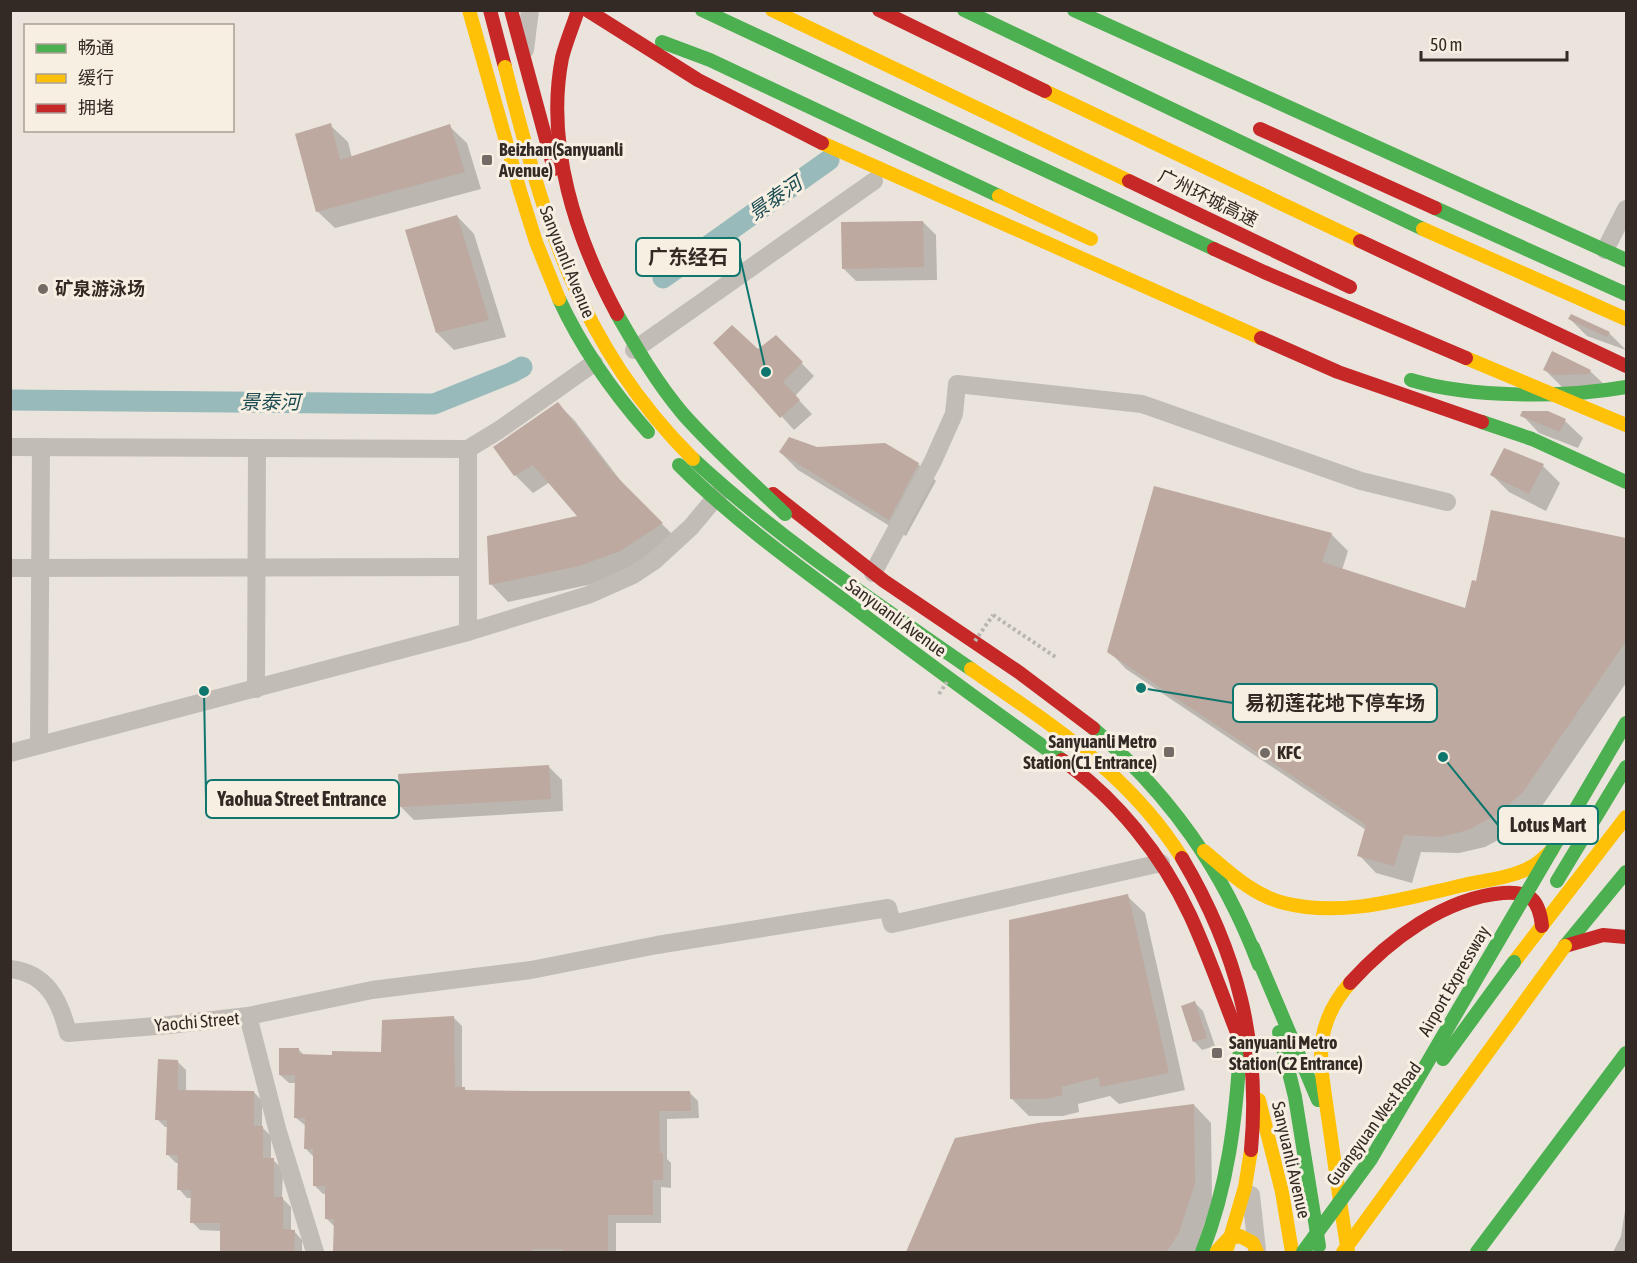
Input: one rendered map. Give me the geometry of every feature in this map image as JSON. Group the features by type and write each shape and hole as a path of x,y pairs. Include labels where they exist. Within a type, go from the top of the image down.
{"main road":[{"name":"Sanyuanli Avenue","path":"469,10 519,188 540,252 558,297 594,363 612,389 663,448 713,499 839,598 1078,771 1117,807 1161,862 1190,915 1240,1040 1271,1142 1292,1252"},
{"path":"490,10 536,186 559,254 592,324 628,383 664,428 684,451 720,484 815,559 1054,725 1102,764 1126,786 1165,831 1201,887 1226,944 1245,1009 1254,1087 1254,1124 1245,1196 1226,1252"},
{"name":"Sanyuanli Avenue","path":"511,10 547,147 574,230 605,301 634,350 699,425 752,476 873,573 1063,704 1106,739 1176,814 1203,851 1229,897 1253,948 1275,1016 1286,1056 1322,1252"},
{"path":"578,10 567,39 560,72 558,110 561,152 570,194 587,250 617,317 652,372 699,429 819,546 920,634"},
{"path":"587,10 698,80 824,144 1338,372 1532,439 1626,482"},
{"path":"702,10 1264,272 1626,423"},
{"name":"广州环城高速","path":"772,10 1358,291"},
{"name":"广州环城高速","path":"879,10 1181,157 1626,366"},
{"path":"964,10 1290,167 1626,319"},
{"path":"993,10 1048,35"},
{"path":"1074,10 1626,260"},
{"path":"602,20 710,60 1099,243"},
{"path":"1244,122 1626,294"},
{"path":"1455,338 1626,423"},
{"path":"1396,375 1443,387 1497,393 1568,394 1626,387"},
{"name":"Airport Expressway","path":"1303,1252 1371,1159 1626,723"},
{"path":"1203,851 1256,892 1281,903 1309,909 1341,908 1392,900 1516,873 1541,860 1554,848 1626,731"},
{"path":"1444,1034 1497,968 1549,893 1626,766"},
{"name":"Guangyuan West Road","path":"1303,1252 1514,962 1626,817"},
{"path":"1347,1250 1565,946 1626,872"},
{"path":"1347,1250 1323,1077 1322,1039 1334,1006 1347,984 1385,951 1442,910 1468,900 1501,893 1523,893 1534,899 1540,910 1542,926"},
{"path":"1565,946 1595,934 1626,937"},
{"path":"1253,948 1329,1127"},
{"path":"1202,1252 1220,1201 1231,1157 1240,1040"},
{"path":"1478,1252 1626,1053"},
{"path":"1322,1252 1371,1159"},
{"path":"1216,1252 1228,1239 1240,1236 1253,1243 1257,1251"}],"street":[{"path":"457,10 480,54"},
{"path":"524,61 530,10"},
{"path":"634,350 874,181"},
{"path":"1605,250 1626,209"},
{"path":"10,447 468,449 594,363"},
{"path":"873,573 933,461 954,414 957,384 1142,404 1360,481 1447,502"},
{"path":"39,746 41,447"},
{"path":"256,688 257,448"},
{"path":"468,449 468,632"},
{"path":"10,753 468,632 588,595 633,575 671,547 726,487 752,476"},
{"path":"10,568 468,567"},
{"path":"248,1016 372,990 531,970 657,945 888,908 892,924 1161,862"},
{"name":"Yaochi Street","path":"10,969 45,982 59,1005 68,1033 248,1016 278,1132 315,1252"},
{"path":"1240,1040 1245,1138 1257,1251"}],"path":[{"path":"993,615 1057,658"}],"building":[{"path":"331,123 340,160 450,124 465,172 316,212 295,134"},
{"path":"457,215 489,320 436,333 405,230"},
{"path":"923,221 924,267 842,269 841,222"},
{"path":"1571,314 1610,332 1607,337 1568,319"},
{"path":"732,325 758,349 776,335 803,362 783,382 800,400 780,418 713,343"},
{"path":"1552,351 1591,370 1589,374 1555,375 1543,370"},
{"path":"558,402 611,471 663,523 620,551 579,566 489,585 487,536 577,516 533,465 514,476 493,447"},
{"path":"1522,411 1548,411 1566,419 1560,432 1520,416"},
{"path":"789,437 817,447 885,443 919,463 889,520 779,452"},
{"path":"1504,448 1544,464 1529,494 1490,475"},
{"path":"1154,486 1332,533 1322,562 1465,608 1472,580 1476,581 1491,510 1626,538 1626,641 1523,792 1498,814 1468,830 1441,837 1404,835 1394,866 1357,856 1366,825 1107,652"},
{"path":"549,765 551,799 400,807 398,774"},
{"path":"1128,894 1169,1073 1100,1087 1099,1077 1061,1087 1063,1095 1045,1099 1010,1099 1009,920"},
{"path":"1195,1001 1207,1038 1193,1042 1181,1006"},
{"path":"454,1016 455,1087 465,1087 465,1090 690,1091 691,1111 659,1111 663,1180 653,1180 653,1215 608,1215 608,1252 532,1249 532,1252 333,1252 334,1219 325,1219 325,1186 313,1186 313,1149 304,1149 305,1118 294,1118 295,1075 279,1075 279,1048 299,1048 299,1054 332,1055 332,1051 381,1052 382,1020"},
{"path":"158,1059 178,1060 178,1090 254,1091 254,1126 263,1126 263,1158 274,1158 274,1197 283,1197 283,1229 295,1230 294,1252 220,1252 220,1223 190,1223 191,1190 177,1190 178,1155 166,1155 167,1120 155,1120"},
{"path":"1194,1104 1195,1183 1179,1233 1166,1252 906,1252 955,1138 1038,1123"}],"waterway":[{"name":"景泰河","path":"663,278 829,160"},
{"name":"景泰河","path":"10,400 434,404 522,367"}],"traffic: fast":[{"path":"702,10 1214,249"},
{"path":"964,10 1423,229"},
{"path":"1074,10 1626,260"},
{"path":"662,42 710,60 999,196"},
{"path":"1435,208 1626,294"},
{"path":"559,299 599,369 648,432"},
{"path":"617,314 656,378 683,414 720,453 785,514"},
{"path":"1411,380 1461,390 1518,394 1575,393 1626,387"},
{"path":"1482,422 1532,439 1626,482"},
{"path":"693,459 793,543 971,669"},
{"path":"679,465 718,502 780,553 1062,760"},
{"path":"1303,1252 1371,1159 1626,723"},
{"path":"1093,728 1146,780 1191,836 1229,897 1259,965"},
{"path":"1557,881 1626,767"},
{"path":"1565,946 1626,872"},
{"path":"1253,947 1318,1100"},
{"path":"1443,1059 1514,962"},
{"path":"1279,1032 1295,1097 1319,1246"},
{"path":"1202,1252 1218,1202 1229,1152 1240,1049"},
{"path":"1477,1252 1626,1053"}],"traffic: slow":[{"path":"469,10 520,191 536,242 559,299"},
{"path":"772,10 1129,181"},
{"path":"505,67 551,228 570,277 593,324 620,370 653,415 693,459"},
{"path":"1045,91 1360,241"},
{"path":"822,143 1261,338"},
{"path":"999,196 1091,239"},
{"path":"1423,229 1626,319"},
{"path":"1466,358 1626,425"},
{"path":"971,669 1059,731 1113,775 1138,800 1182,858"},
{"path":"1514,962 1626,817"},
{"path":"1204,851 1241,882 1261,894 1284,903 1329,908 1375,904 1507,876 1534,865 1552,850"},
{"path":"1343,1252 1565,946"},
{"path":"1348,1252 1321,1058 1323,1033 1328,1017 1350,983"},
{"path":"1259,1100 1282,1192 1292,1252"},
{"path":"1226,1252 1245,1187 1251,1150"},
{"path":"1217,1251 1228,1239 1240,1236 1253,1243 1257,1252"}],"traffic: jam":[{"path":"490,10 505,67"},
{"path":"511,10 554,169"},
{"path":"578,10 562,58 558,91 561,157 577,223 602,285 617,314"},
{"path":"587,10 698,80 822,143"},
{"path":"879,10 1045,91"},
{"path":"1260,129 1435,208"},
{"path":"1129,181 1350,287"},
{"path":"1360,241 1626,366"},
{"path":"1214,249 1466,358"},
{"path":"1261,338 1338,372 1482,422"},
{"path":"773,494 884,581 1020,673 1093,728"},
{"path":"1062,760 1082,775 1119,810 1136,829 1166,871 1197,931 1241,1043"},
{"path":"1182,858 1217,928 1231,963 1241,999 1252,1072 1251,1150"},
{"path":"1350,983 1400,937 1439,912 1460,903 1503,893 1526,895 1535,903 1542,926"},
{"path":"1565,946 1603,935 1626,937"}],"place":[{"name":"Beizhan(Sanyuanli Avenue)","path":"487,160"},
{"name":"矿泉游泳场","path":"43,289"},
{"name":"广东经石","path":"766,372"},
{"name":"易初莲花地下停车场","path":"1141,688"},
{"name":"Yaohua Street Entrance","path":"204,691"},
{"name":"Sanyuanli Metro Station(C1 Entrance)","path":"1169,752"},
{"name":"KFC","path":"1265,753"},
{"name":"Lotus Mart","path":"1443,757"},
{"name":"Sanyuanli Metro Station(C2 Entrance)","path":"1217,1053"}]}
